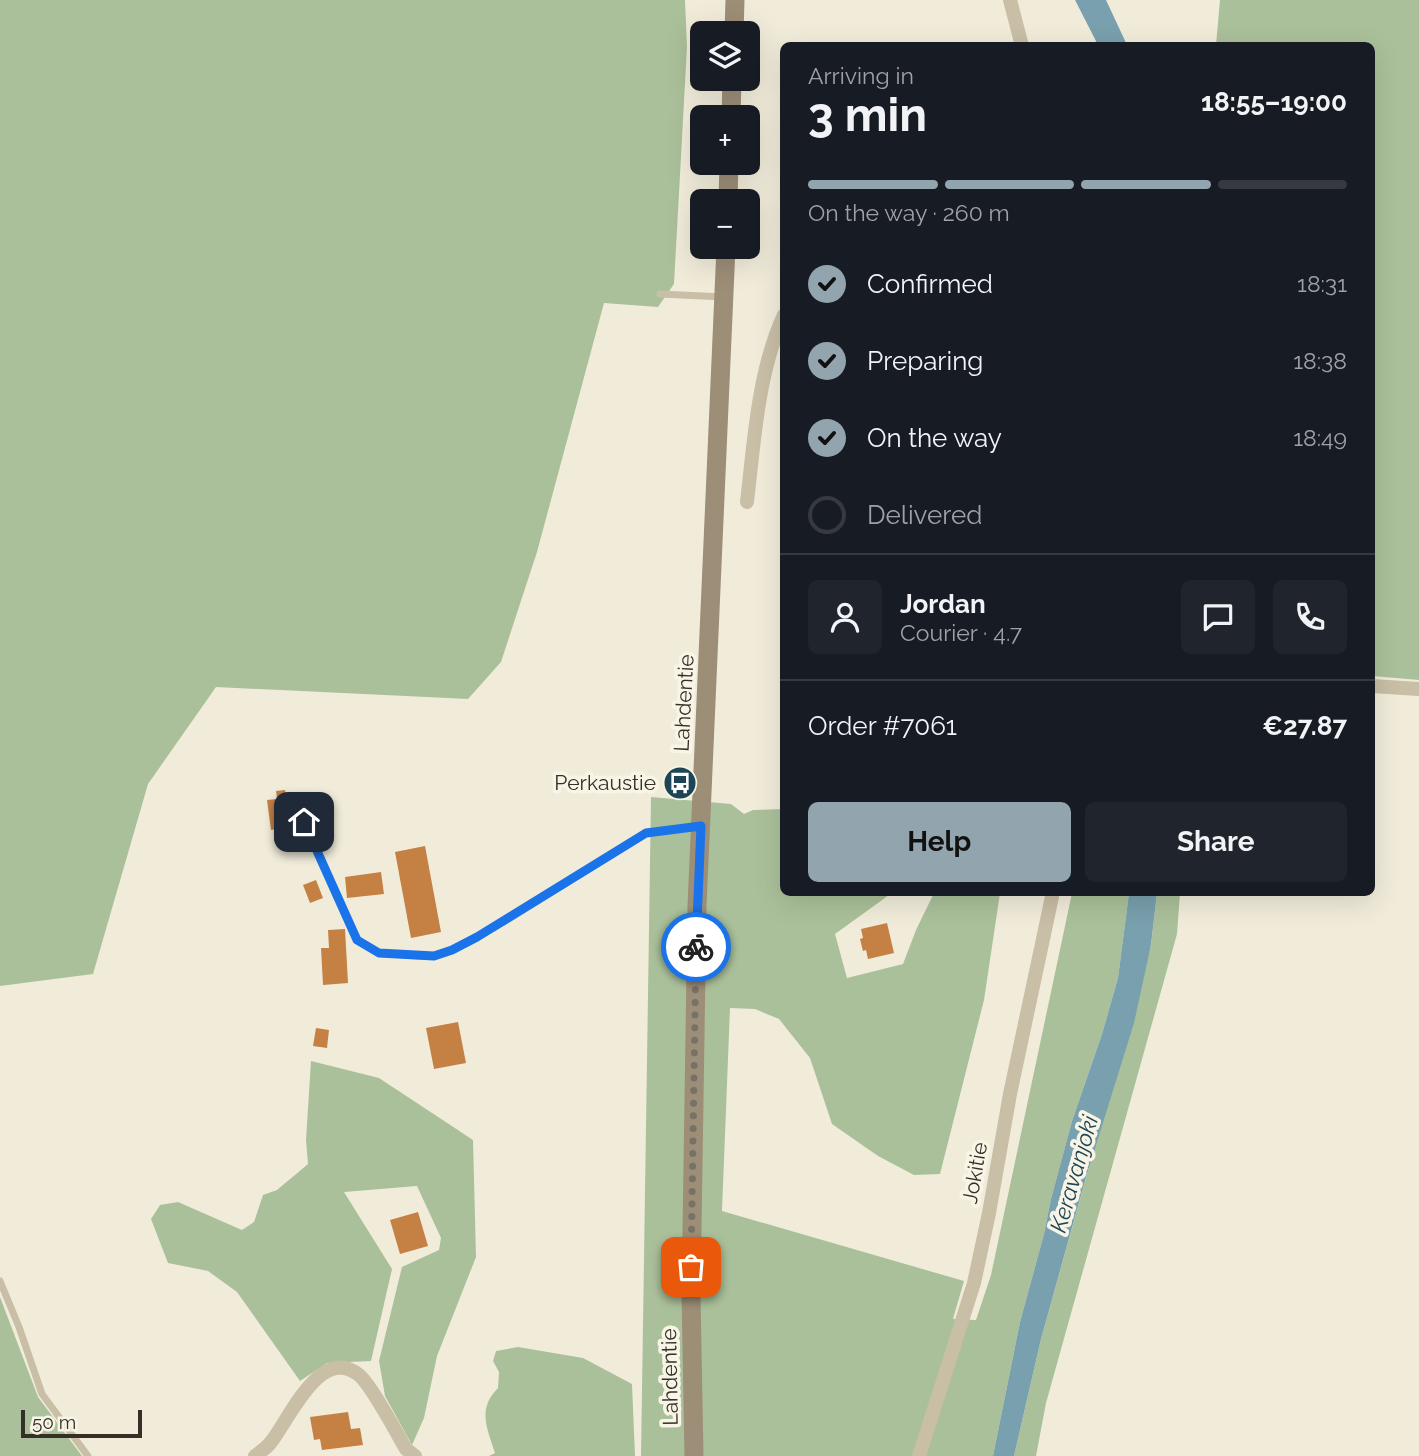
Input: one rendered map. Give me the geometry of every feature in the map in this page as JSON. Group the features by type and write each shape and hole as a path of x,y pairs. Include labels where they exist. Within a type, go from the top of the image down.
{"main road":[{"path":"734,21 735,0"},
{"name":"Lahdentie","path":"694,1456 691,1295 697,906 726,259"}],"street":[{"path":"1010,0 1018,42"},
{"path":"747,502 755,429 770,355 780,327"},
{"path":"1375,686 1419,689"},
{"name":"Jokitie","path":"919,1456 974,1283 1010,1094 1052,896"},
{"path":"254,1456 270,1444 300,1396 316,1378 327,1371 344,1368 359,1375 406,1449 415,1456"}],"lane":[{"path":"660,294 724,297"},
{"path":"304,822 357,940 379,953 418,956 434,956 452,950 646,833 701,826"},
{"path":"0,1281 42,1394 88,1456"}],"green space":[{"path":"0,0 685,0 687,47 674,284 658,307 604,303 537,552 501,662 468,699 216,687 148,784 93,974 0,986"},
{"path":"1220,0 1419,0 1419,680 1375,676 1375,42 1216,42"},
{"path":"651,797 731,804 744,814 753,810 780,809 780,896 888,896 835,934 847,978 903,964 933,896 1000,896 984,1000 940,1174 914,1175 878,1156 832,1124 810,1058 779,1019 755,1009 730,1008 722,1211 964,1281 953,1319 976,1320 991,1275 1071,896 1129,896 1118,978 1072,1121 1051,1199 1020,1322 993,1456 641,1456"},
{"path":"1157,896 1180,896 1177,934 1046,1403 1036,1456 1014,1456 1041,1339 1151,946"},
{"path":"311,1061 379,1078 473,1140 476,1257 437,1356 424,1418 412,1445 385,1396 379,1361 402,1267 439,1250 441,1238 417,1186 344,1192 392,1269 371,1361 327,1363 300,1381 237,1292 208,1271 168,1263 151,1219 160,1205 178,1202 242,1230 254,1222 263,1195 277,1190 308,1164 306,1140"},
{"path":"0,1297 38,1397 82,1456 0,1456"},
{"path":"518,1347 583,1358 632,1384 635,1456 489,1456 495,1453 487,1427 486,1411 498,1388 499,1372 493,1361 496,1351"}],"water":[{"path":"1075,0 1106,0 1126,42 1096,42"},
{"name":"Keravanjoki","path":"1129,896 1157,896 1151,945 1134,1023 1087,1174 1041,1339 1014,1456 993,1456 1020,1322 1051,1199 1072,1121 1118,978"}],"building":[{"path":"285,790 291,827 271,830 267,800 277,799 276,791"},
{"path":"425,846 441,932 411,938 395,852"},
{"path":"381,872 384,894 347,898 345,877"},
{"path":"316,880 323,898 310,903 303,885"},
{"path":"887,923 894,953 868,959 860,939 863,938 861,929"},
{"path":"345,929 348,983 323,985 321,948 329,948 328,930"},
{"path":"458,1022 466,1063 434,1069 426,1028"},
{"path":"316,1028 329,1030 327,1048 313,1046"},
{"path":"418,1212 428,1246 400,1254 390,1220"},
{"path":"348,1412 351,1429 360,1428 363,1445 322,1450 320,1439 314,1440 310,1417"}],"way so far":[{"path":"691,1267 696,947"}],"place":[{"name":"Perkaustie","path":"680,783"}],"route":[{"path":"304,822 357,940 379,953 418,956 434,956 477,937 646,833 701,826 696,947"}]}
